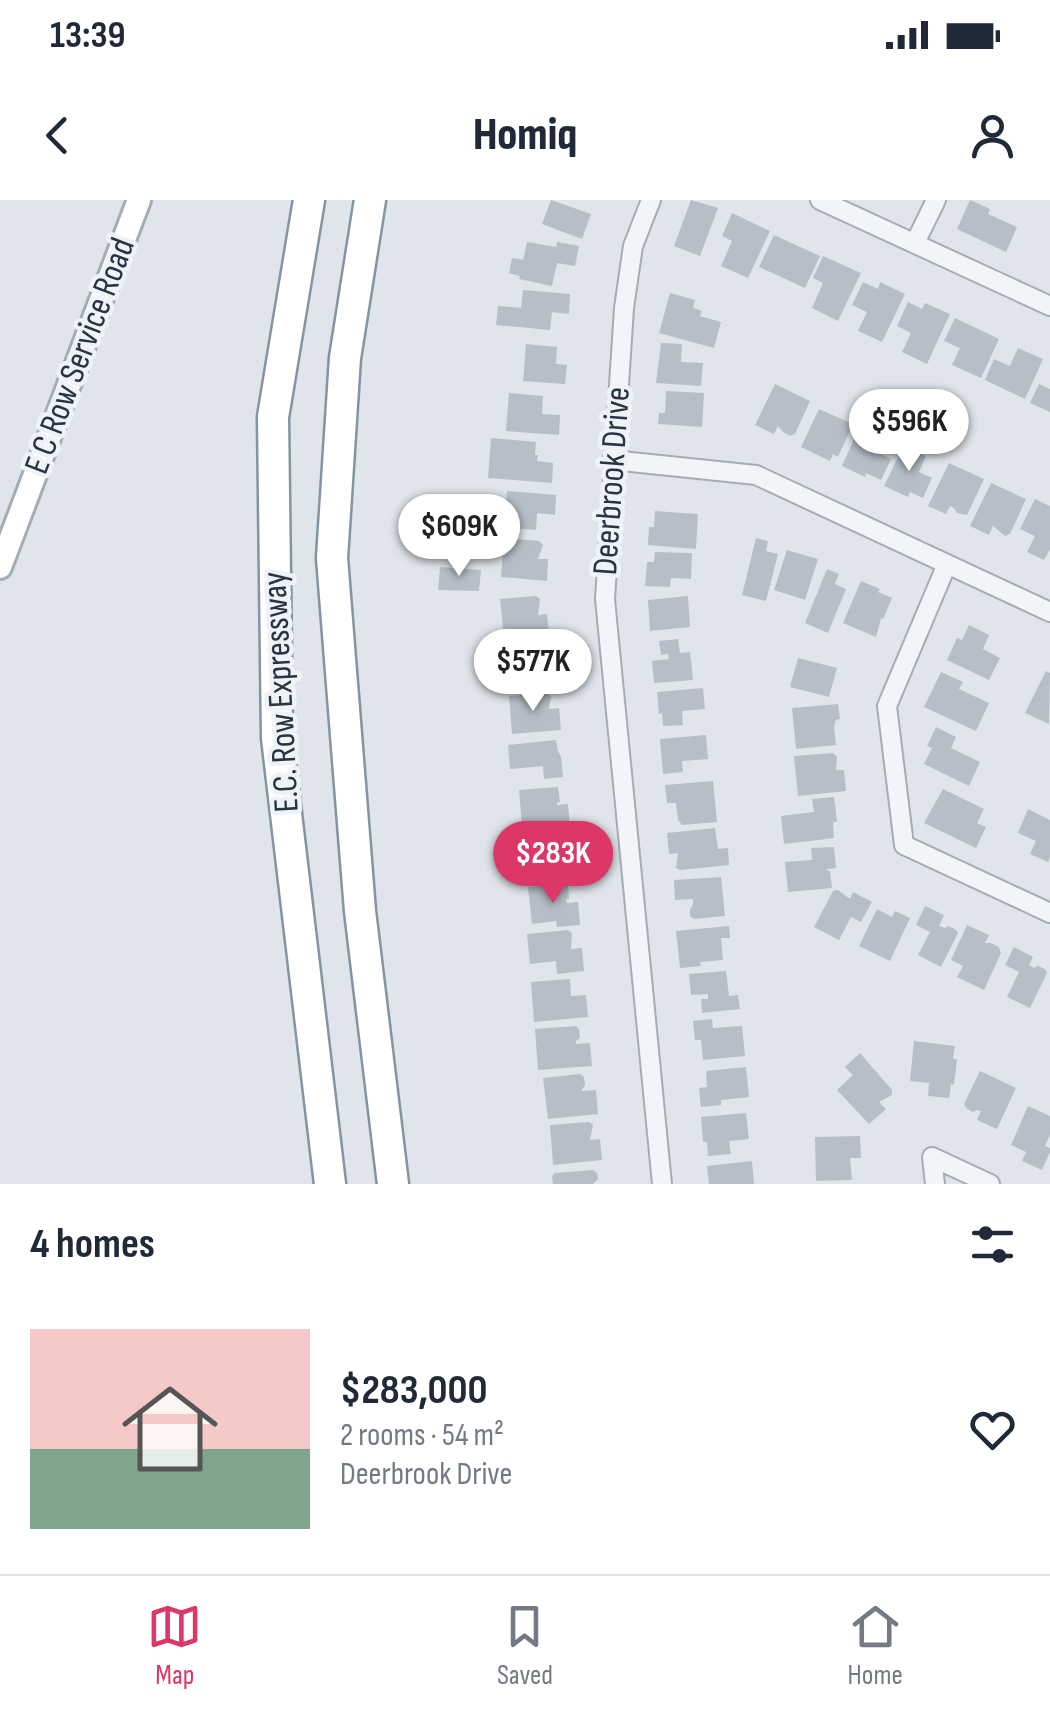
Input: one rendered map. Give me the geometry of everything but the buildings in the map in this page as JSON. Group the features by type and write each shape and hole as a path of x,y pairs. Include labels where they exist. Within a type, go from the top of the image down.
{"highway":[{"name":"E.C. Row Expressway","path":"309,200 273,418 277,738 330,1184"},
{"name":"E.C. Row Expressway","path":"370,200 345,358 332,558 360,911 393,1184"}],"street":[{"name":"E C Row Service Road","path":"0,568 139,200"},
{"name":"Deerbrook Drive","path":"651,200 633,246 624,308 605,600 662,1184"},
{"path":"820,200 1050,306"},
{"path":"914,242 936,200"},
{"path":"612,460 756,475 1050,612"},
{"path":"947,564 887,706 904,845 1050,913"},
{"path":"935,1184 932,1158 990,1184"}]}
